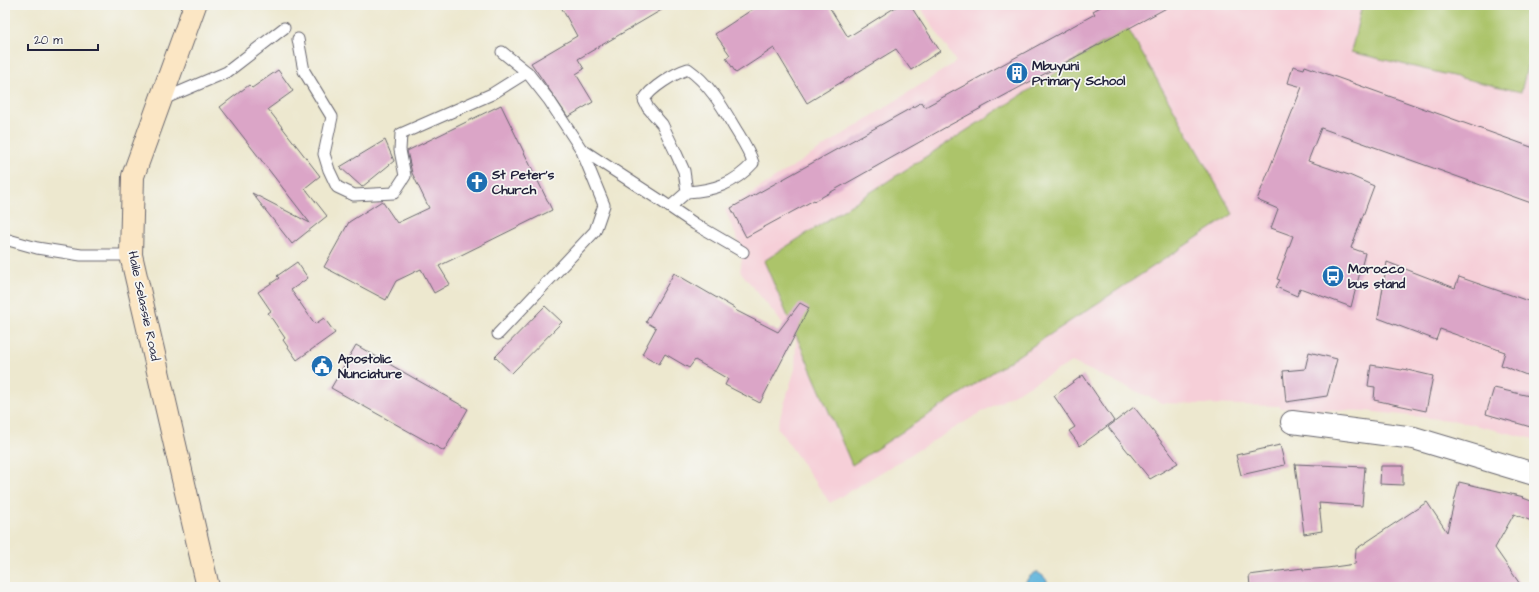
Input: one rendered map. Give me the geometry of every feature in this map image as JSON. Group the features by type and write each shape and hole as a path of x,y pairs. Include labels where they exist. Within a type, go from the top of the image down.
{"street":[{"name":"Haile Selassie Road","path":"195,5 133,176 131,255 208,587"},
{"path":"1292,422 1414,438 1534,474"}],"lane":[{"path":"161,100 227,72 284,28"},
{"path":"298,39 304,71 332,117 324,154 329,170 337,187 354,195 394,193 405,176 400,150 402,134 492,94 527,72"},
{"path":"498,334 595,231 604,205 582,149 549,100 527,72 502,52"},
{"path":"670,206 687,192 718,188 745,172 753,163 743,140 724,109 696,74 688,69 681,71 648,93 644,100 648,108 662,124 675,151 684,171 687,192"},
{"path":"582,149 695,224 743,252"},
{"path":"5,239 37,248 81,255 131,255"}],"shaded area":[{"name":"Mbuyuni Primary School","path":"919,5 1534,5 1534,439 1457,421 1366,411 1280,408 1280,406 1162,403 1072,362 973,417 830,503 777,427 795,369 796,340 740,271 743,252 725,210 956,62"}],"green space":[{"path":"1362,5 1534,5 1534,38 1521,92 1351,52"},
{"path":"1127,27 1233,214 852,465 764,261"}],"water":[{"path":"1036,572 1045,578 1048,587 1027,587 1025,583 1029,577"}],"building":[{"path":"560,5 670,5 578,59 584,69 576,74 593,102 568,117 531,63 577,36"},
{"path":"759,5 828,5 848,37 899,5 910,5 940,51 911,70 896,49 807,103 774,48 736,73 726,58 730,55 715,34"},
{"path":"1104,5 1172,5 948,126 815,201 814,200 746,237 731,208 922,102 925,107 1095,14 1093,11"},
{"path":"1293,66 1304,69 1305,66 1534,148 1534,204 1321,128 1308,161 1349,175 1374,186 1351,248 1365,253 1351,307 1300,288 1297,296 1276,287 1280,280 1277,279 1293,236 1271,228 1278,209 1257,200 1302,87 1288,83"},
{"path":"278,70 293,91 268,109 320,176 305,188 327,216 292,244 252,193 310,223 220,107 249,85 252,88"},
{"name":"St Peter's Church","path":"501,105 552,210 439,266 450,284 434,293 421,269 396,281 386,300 324,267 349,222 382,201 397,223 429,208 412,173 407,151"},
{"path":"385,140 394,161 362,187 340,167"},
{"path":"297,262 308,278 291,290 315,324 324,318 335,333 297,360 283,340 285,338 268,313 271,311 258,292 279,278 277,276"},
{"path":"1387,262 1455,288 1459,277 1534,303 1534,378 1501,365 1505,352 1440,329 1436,340 1378,318"},
{"path":"674,273 736,309 735,310 778,332 800,303 809,308 760,403 725,385 728,379 695,360 689,368 665,354 659,364 642,354 656,328 646,322"},
{"path":"545,306 562,322 512,373 495,357"},
{"path":"356,345 468,409 444,451 331,388"},
{"path":"1309,352 1337,359 1327,396 1286,402 1283,371 1305,369"},
{"path":"1371,365 1403,369 1433,376 1426,411 1374,400 1375,387 1368,386"},
{"path":"1083,375 1114,421 1080,446 1069,431 1075,427 1054,396"},
{"path":"1494,388 1534,397 1534,428 1486,414"},
{"path":"1134,407 1178,463 1150,479 1108,427"},
{"path":"1280,445 1285,465 1241,475 1236,455"},
{"path":"1295,464 1365,467 1362,506 1319,503 1322,531 1304,534"},
{"path":"1381,466 1403,466 1403,485 1380,484"},
{"path":"1459,482 1524,497 1523,498 1534,502 1534,522 1514,514 1495,548 1522,587 1250,587 1249,575 1303,568 1303,570 1355,564 1356,549 1427,502 1447,532"}],"place":[{"name":"Mbuyuni Primary School","path":"1017,73"},
{"name":"St Peter's Church","path":"477,182"},
{"name":"Morocco bus stand","path":"1333,276"},
{"name":"Apostolic Nunciature","path":"322,366"}]}
